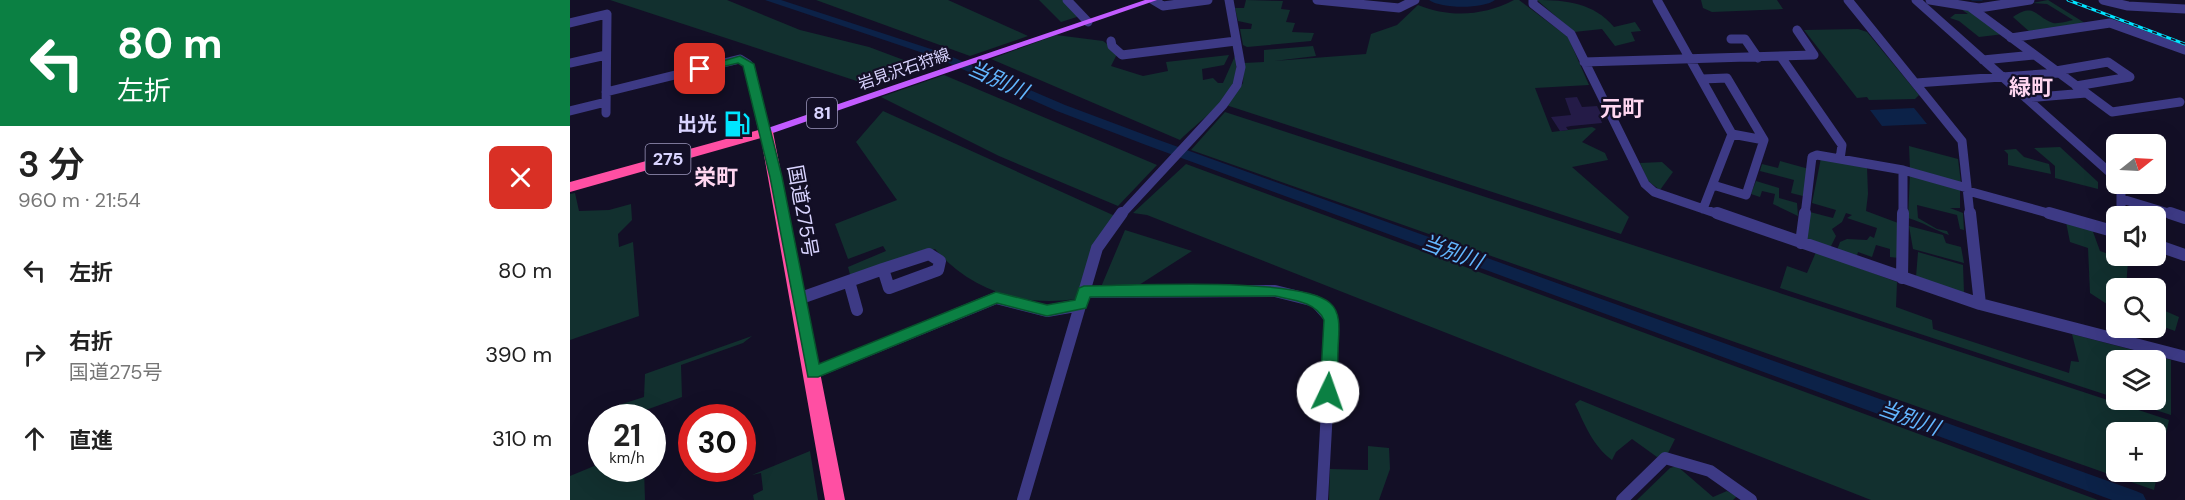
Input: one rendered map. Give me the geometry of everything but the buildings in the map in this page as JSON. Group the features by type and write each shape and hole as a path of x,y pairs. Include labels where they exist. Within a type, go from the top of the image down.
{"highway":[{"name":"275","path":"570,187 766,132"},
{"name":"国道275号","path":"766,132 835,500"}],"main road":[{"name":"岩見沢石狩線","path":"766,132 1153,0"}],"street":[{"path":"1066,0 1088,22"},
{"path":"1153,0 1163,6 1208,0"},
{"path":"1023,500 1097,248 1122,214 1223,105 1238,85 1241,67 1229,0"},
{"path":"1317,0 1399,8 1413,1"},
{"path":"1533,0 1533,4 1570,34 1645,184 1654,192 1980,304 2185,357"},
{"path":"1657,0 1732,134 1703,209"},
{"path":"1848,0 1962,141 1980,304"},
{"path":"1916,0 2106,169"},
{"path":"1929,0 1970,7 1998,6 2030,0"},
{"path":"2103,0 2128,6 2184,10"},
{"path":"1970,7 2112,112 2180,102"},
{"path":"570,23 607,14 606,113"},
{"path":"2011,38 2110,23 2185,50"},
{"path":"1584,62 1814,55 1797,30"},
{"path":"1731,39 1745,39 1758,58"},
{"path":"1110,41 1122,55 1236,41"},
{"path":"570,63 606,55"},
{"path":"1983,60 2034,55"},
{"path":"1781,57 1842,145 1840,159"},
{"path":"570,111 606,97 740,59 748,64 762,127 766,132"},
{"path":"1916,83 2003,78 2057,72 2108,62 2130,77 2076,86"},
{"path":"1702,79 1727,78 1764,140 1746,195 1713,185"},
{"path":"2026,98 2086,93"},
{"path":"1732,134 1764,140"},
{"path":"1801,243 1812,157 1840,159 1903,170 2106,229"},
{"path":"1902,278 1903,170"},
{"path":"2122,194 2122,206"},
{"path":"2122,199 2185,218"},
{"path":"2166,248 2185,255"},
{"path":"798,299 883,269 928,254 940,261 938,270 889,288 883,269"},
{"path":"849,281 857,310"},
{"path":"1084,292 1275,291 1303,296 1325,307 1332,320 1322,500"},
{"path":"813,373 996,298 1047,311 1081,305"},
{"path":"1622,500 1665,458 1710,471 1751,500"}],"green space":[{"path":"610,0 727,0 800,30 869,47 925,68 872,86"},
{"path":"816,0 948,0 1028,36 970,56"},
{"path":"1039,0 1063,0 1080,16 1061,22"},
{"path":"1246,0 1283,1 1281,9 1290,10 1286,22 1295,23 1292,32 1314,33 1311,41 1247,47 1243,45 1240,29 1251,29 1252,24 1238,21 1235,8 1244,8"},
{"path":"1519,0 1568,37 1589,85 1535,88 1552,132 1592,127 1596,129 1582,142 1605,153 1608,160 1572,167 1629,217 1621,234 1226,105 1243,83 1244,63 1264,62 1264,50 1313,46 1316,56 1274,61 1366,54 1371,34 1397,25 1418,5 1442,12 1466,13 1490,9"},
{"path":"1537,0 1579,4 1598,13 1614,27 1635,22 1641,31 1631,32 1635,41 1615,46 1602,29 1574,32"},
{"path":"1701,0 1777,0 1783,9 1712,12 1703,8"},
{"path":"2048,0 2088,25 2031,33 2013,17 2031,11 2053,23 2073,20 2047,4 2032,3"},
{"path":"1961,9 1971,11 2004,34 1979,37 1959,21 1950,18 1955,14 1968,14"},
{"path":"1858,29 1867,32 1919,95 1915,99 1857,98 1804,30"},
{"path":"1056,35 1103,41 1118,52 1111,66 1143,76 1168,71 1166,62 1229,55 1224,65 1202,69 1203,80 1213,78 1218,83 1223,83 1235,56 1235,82 1224,99 1180,140 991,59"},
{"path":"944,75 1157,165 1118,206 999,156 881,97"},
{"path":"883,111 1115,216 1096,245 1076,299 1036,300 999,293 965,276 935,249 851,278 848,267 886,251 883,246 848,259 835,224 897,200 856,142"},
{"path":"1225,112 2106,399 2106,410 2138,410 2169,420 2166,434 2166,422 2106,422 2106,473 1191,150"},
{"path":"1909,146 1958,159 1961,183 1910,169"},
{"path":"2060,147 2098,182 2098,189 2055,178 2055,166 2034,148"},
{"path":"2016,149 2024,157 2049,164 2051,174 2008,165 2008,154 2004,150"},
{"path":"1821,158 1867,167 1866,211 1898,223 1899,258 1890,257 1890,249 1876,245 1872,257 1858,252 1856,259 1836,253 1840,242 1847,239 1867,240 1870,236 1874,238 1877,228 1847,218 1852,215 1846,213 1842,222 1832,229 1836,236 1829,250 1805,242 1810,212 1833,218 1836,210 1812,203"},
{"path":"1780,161 1809,169 1803,196 1791,193 1794,180 1760,171 1762,164 1778,168"},
{"path":"1662,162 1673,172 1660,190 1648,181 1640,163"},
{"path":"1186,164 2098,500 1871,500 1147,215 1133,213"},
{"path":"1910,174 1960,188 1960,208 1950,208 1963,213 1964,230 1960,229 1957,215 1917,205 1918,218 1937,229 1947,231 1949,235 1908,218"},
{"path":"1756,181 1779,188 1779,198 1797,203 1798,216 1773,204 1775,194 1762,191 1760,197 1751,194"},
{"path":"575,193 579,211 609,210 631,204 632,220 618,234 619,247 633,242 639,316 570,340 570,194"},
{"path":"2066,222 2092,229 2100,251 2106,253 2106,266 2128,266 2127,278 2106,278 2106,303 2090,293 2088,248 2070,242"},
{"path":"1909,226 1943,235 1946,243 1961,247 1964,263 1913,249"},
{"path":"1125,230 1192,251 1139,285 1101,287"},
{"path":"1816,252 1897,282 1896,307 1932,320 1933,329 2069,373 2071,361 2079,362 2072,334 2133,350 2106,350 2106,395 1780,288 1787,266 1807,273"},
{"path":"1918,252 1963,265 1964,293 1916,277"},
{"path":"2166,311 2179,317 2175,331 2166,328"},
{"path":"752,336 743,343 681,365 682,397 662,404 622,404 644,397 645,374"},
{"path":"2166,359 2171,360 2171,415 2155,410 2166,410"},
{"path":"1580,400 1675,439 1668,453 1657,457 1632,439 1616,452 1612,460 1595,442 1586,427 1575,404"},
{"path":"1368,446 1389,448 1390,469 1379,500 1329,500 1330,469 1368,470"},
{"path":"810,451 818,500 754,500 753,495 763,490 761,473 756,473"},
{"path":"1677,466 1713,497 1727,491 1737,496 1733,500 1637,500 1670,468"},
{"path":"588,469 588,482 644,482 645,500 570,500 570,476"},
{"path":"2131,482 2156,482 2154,490"}],"water":[{"path":"1914,108 1927,124 1882,126 1870,110"}],"waterway":[{"name":"当別川","path":"770,0 939,55 1061,108 1151,142 2136,500"},
{"path":"1434,0 1458,4 1490,0"},
{"path":"1972,0 1982,0"}],"railway":[{"path":"2068,0 2185,44"}],"place":[{"name":"出光","path":"737,124"}],"district":[{"name":"緑町","path":"2031,87"},
{"name":"元町","path":"1622,108"},
{"name":"栄町","path":"716,177"}],"route":[{"path":"700,69 740,59 748,64 776,177 813,373 996,298 1047,311 1081,305 1084,292 1275,291 1303,296 1325,307 1332,320 1328,392"}]}
